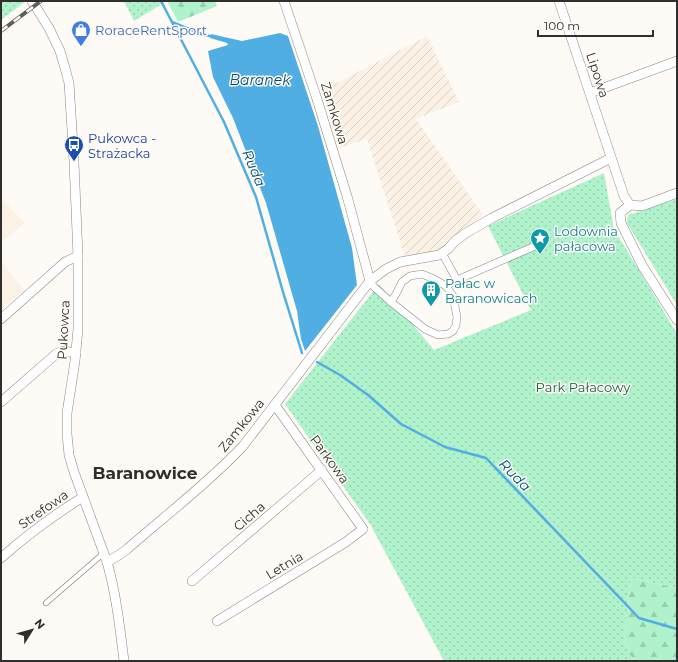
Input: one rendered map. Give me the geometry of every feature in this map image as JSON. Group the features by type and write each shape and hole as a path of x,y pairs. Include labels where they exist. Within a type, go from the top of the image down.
{"street":[{"name":"Pukowca","path":"32,1 49,28 60,50 69,83 78,256 78,329 76,354 67,413 69,454 111,573 124,661"},
{"name":"Zamkowa","path":"284,1 316,96 347,196 370,281"},
{"name":"Lipowa","path":"559,1 624,196 630,205"},
{"path":"590,93 677,61"},
{"name":"Zamkowa","path":"106,557 119,555 126,550 230,460 243,446 370,281 386,269 400,262 439,255 466,233 492,218 611,158"},
{"path":"677,193 642,206 630,205 620,213 621,223 643,267 677,320"},
{"path":"446,286 542,243"},
{"path":"442,253 457,280"},
{"path":"1,319 65,262 78,256"},
{"path":"370,281 374,288 390,302 425,329 438,335 448,334 453,331 456,325 457,317 453,296 446,286 422,274 410,276 402,282 390,302"},
{"path":"1,402 56,354 63,352 76,354"},
{"name":"Parkowa","path":"274,405 363,529"},
{"name":"Cicha","path":"192,581 322,470"},
{"name":"Strefowa","path":"1,558 19,542 61,510 83,497"},
{"name":"Letnia","path":"217,621 346,542 363,529"}],"lane":[{"path":"46,603 106,557"}],"shaded area":[{"path":"427,36 459,102 416,119 483,215 465,231 438,251 405,257 367,139 339,148 323,90"},
{"path":"1,198 25,223 1,242"},
{"path":"1,261 24,290 1,309"}],"green space":[{"path":"1,1 26,1 1,20"},
{"path":"120,1 167,1 134,21 125,3"},
{"path":"167,1 215,1 217,6 178,22"},
{"name":"Park Pałacowy","path":"604,173 614,229 677,334 677,588 631,578 624,640 633,661 444,661 370,524 285,404 379,284 434,350 531,310 488,226"},
{"path":"677,199 677,305 627,223 628,215"},
{"path":"631,578 677,588 677,661 633,661 624,640"}],"water":[{"name":"Baranek","path":"280,33 288,36 318,126 352,248 357,285 305,351 301,339 297,311 266,203 233,118 213,77 208,51 228,45 227,43 210,38 211,34 242,41"}],"waterway":[{"name":"Ruda","path":"161,1 224,122 256,197 302,353"},
{"path":"172,22 210,36"},
{"name":"Ruda","path":"317,362 340,375 368,395 401,424 445,447 486,458 639,618 677,629"}],"railway":[{"path":"1,31 41,1"}],"place":[{"name":"RoraceRentSport","path":"81,47"},
{"name":"Pukowca - Strażacka","path":"74,162"},
{"name":"Lodownia pałacowa","path":"540,255"},
{"name":"Pałac w Baranowicach","path":"431,307"}],"district":[{"name":"Baranowice","path":"145,473"}]}
